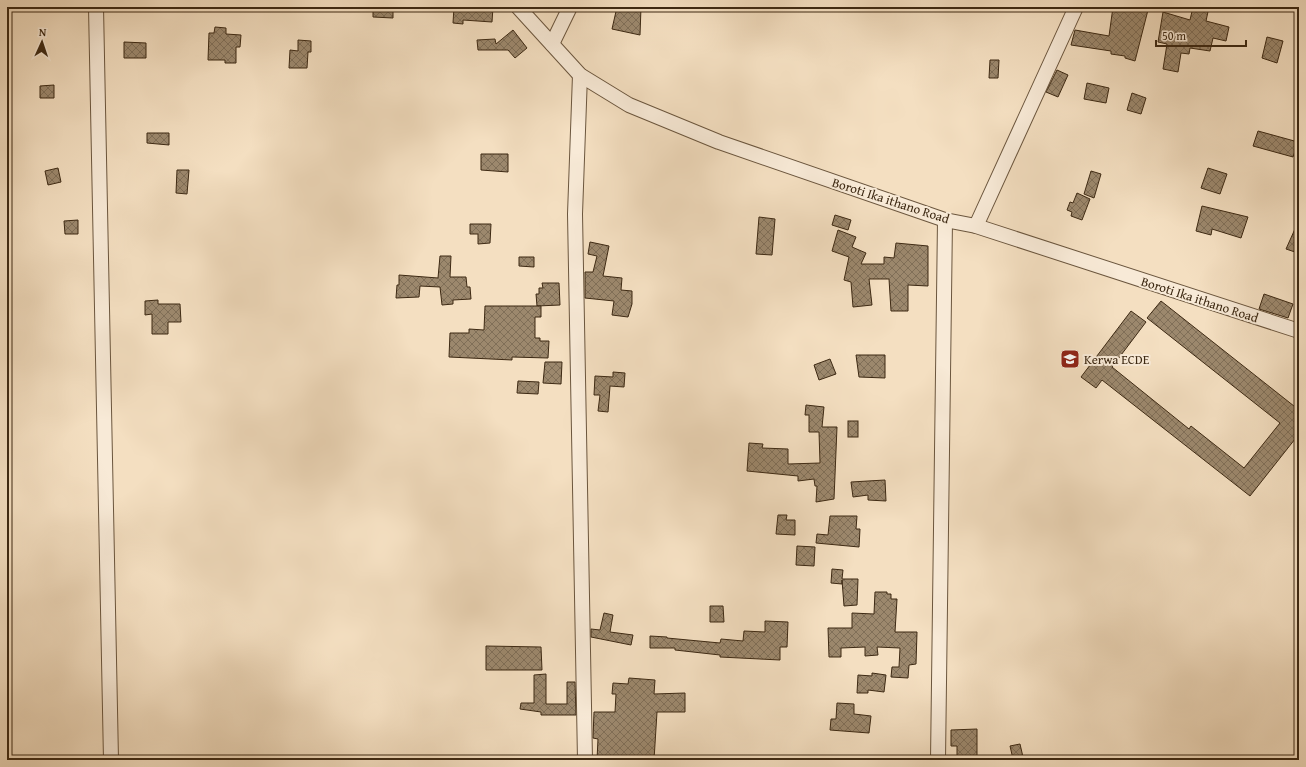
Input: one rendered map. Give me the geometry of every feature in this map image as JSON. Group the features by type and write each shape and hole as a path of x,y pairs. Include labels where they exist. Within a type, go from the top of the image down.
{"street":[{"path":"96,7 111,760"},
{"name":"Boroti Ika ithano Road","path":"518,7 580,75 628,105 719,142 945,220 976,226 1299,332"},
{"path":"552,44 570,7"},
{"path":"976,226 1076,7"},
{"path":"580,75 575,214 585,760"},
{"path":"938,760 945,220"}],"building":[{"path":"373,7 393,7 393,18 373,17"},
{"path":"454,7 493,7 492,22 463,20 463,24 453,23"},
{"path":"617,7 641,7 640,35 612,29"},
{"path":"1113,7 1148,10 1135,61 1125,58 1125,56 1111,54 1111,51 1071,45 1075,30 1109,36"},
{"path":"1193,7 1209,7 1206,21 1229,27 1226,41 1213,38 1210,51 1190,48 1189,54 1181,53 1178,72 1163,69 1167,44 1158,42 1163,12 1190,20"},
{"path":"215,27 226,28 226,34 241,35 240,47 236,47 236,63 225,63 225,60 208,60 209,33 214,33"},
{"path":"513,30 527,48 515,58 508,50 478,50 477,40 495,39 496,44"},
{"path":"1267,37 1283,41 1277,63 1262,58"},
{"path":"298,40 311,41 311,52 308,52 307,68 289,68 290,50 298,51"},
{"path":"124,42 146,43 146,58 124,58"},
{"path":"990,60 999,60 998,78 989,78"},
{"path":"1057,70 1068,75 1058,97 1046,92"},
{"path":"1087,83 1109,88 1106,103 1084,99"},
{"path":"54,85 54,98 40,98 40,86"},
{"path":"1132,93 1146,98 1141,114 1127,110"},
{"path":"1258,131 1298,142 1293,157 1253,146"},
{"path":"147,133 169,133 169,145 147,143"},
{"path":"481,154 508,154 508,172 481,170"},
{"path":"58,168 61,182 48,185 45,171"},
{"path":"1208,168 1227,174 1220,194 1201,188"},
{"path":"177,170 189,170 187,194 176,193"},
{"path":"1091,171 1101,174 1094,198 1084,194"},
{"path":"1077,193 1090,199 1082,220 1071,216 1072,212 1067,210 1070,202 1073,203"},
{"path":"1202,206 1248,217 1241,238 1212,229 1211,235 1196,231"},
{"path":"835,215 851,220 848,230 832,225"},
{"path":"759,217 775,219 772,255 756,254"},
{"path":"78,220 78,234 65,234 64,221"},
{"path":"1299,220 1299,240 1295,252 1286,249"},
{"path":"470,224 491,224 490,243 478,244 478,234 470,234"},
{"path":"838,230 856,237 852,247 866,253 861,264 884,264 884,257 894,258 896,243 928,246 928,286 908,285 908,311 891,311 889,279 869,279 872,305 853,307 851,282 844,280 849,257 832,251"},
{"path":"590,242 609,246 603,276 622,278 621,290 632,291 632,304 628,317 612,315 614,301 585,298 585,272 593,272 597,256 588,254"},
{"path":"440,256 451,256 450,277 466,277 467,287 470,287 471,299 453,300 453,304 442,305 440,287 420,286 419,297 396,298 397,285 399,285 399,275 438,278"},
{"path":"519,257 534,257 534,267 519,266"},
{"path":"542,283 559,283 560,305 537,306 536,294 539,294 539,288 543,288"},
{"path":"1264,294 1293,304 1288,318 1259,309"},
{"path":"158,300 158,304 180,304 181,322 168,322 168,334 152,334 152,314 145,315 145,301"},
{"path":"1161,301 1299,410 1299,434 1250,496 1102,380 1096,388 1081,377 1131,311 1146,322 1112,367 1189,429 1191,426 1244,468 1280,423 1147,318"},
{"path":"485,306 541,306 541,317 535,317 535,338 540,338 540,341 549,341 548,358 512,357 512,360 449,357 450,333 469,333 469,329 484,330"},
{"path":"856,355 885,355 885,378 859,377"},
{"path":"830,359 836,374 819,380 814,365"},
{"path":"545,362 562,362 561,384 543,383"},
{"path":"613,372 625,373 624,387 610,386 608,412 598,411 600,395 594,395 595,376 613,377"},
{"path":"518,381 539,382 538,394 517,393"},
{"path":"806,405 824,407 822,427 837,427 834,499 816,502 817,486 815,486 814,479 798,481 798,476 747,471 749,443 763,444 762,448 788,449 788,464 820,463 819,432 809,432 809,415 805,415"},
{"path":"848,421 858,421 858,437 848,437"},
{"path":"885,480 886,501 868,500 868,495 853,497 851,482"},
{"path":"778,515 787,515 786,520 795,520 795,535 776,534"},
{"path":"830,516 857,516 856,529 860,529 859,547 816,543 817,534 828,535"},
{"path":"797,546 815,547 814,566 796,565"},
{"path":"832,569 843,570 842,579 858,579 857,605 844,606 842,580 842,584 831,583"},
{"path":"875,592 887,592 887,594 891,594 891,599 897,599 895,632 917,632 916,664 909,665 908,678 891,677 892,667 899,667 900,648 877,647 878,655 865,656 865,647 841,648 841,657 829,657 828,628 852,628 852,613 874,614"},
{"path":"710,606 723,606 724,622 710,622"},
{"path":"604,613 613,615 610,632 633,635 631,645 591,637 591,629 600,630"},
{"path":"765,621 788,622 787,647 780,647 780,660 720,657 720,655 675,650 675,648 650,648 650,636 720,643 721,639 743,641 744,631 765,632"},
{"path":"486,646 541,647 542,670 486,670"},
{"path":"872,673 886,675 884,692 868,690 868,693 857,693 858,675 872,676"},
{"path":"546,674 546,704 567,704 567,682 575,682 576,715 541,715 541,712 520,709 521,703 534,703 534,675"},
{"path":"629,678 655,680 654,694 685,693 685,712 657,712 654,760 597,760 598,739 593,738 594,712 615,712 616,694 612,694 613,683 628,684"},
{"path":"837,703 854,704 854,714 871,716 869,733 830,730 831,719 836,719"},
{"path":"977,729 977,760 957,760 957,746 951,746 951,730"},
{"path":"1020,744 1023,757 1013,759 1010,746"}],"place":[{"name":"Kerwa ECDE","path":"1070,359"}]}
